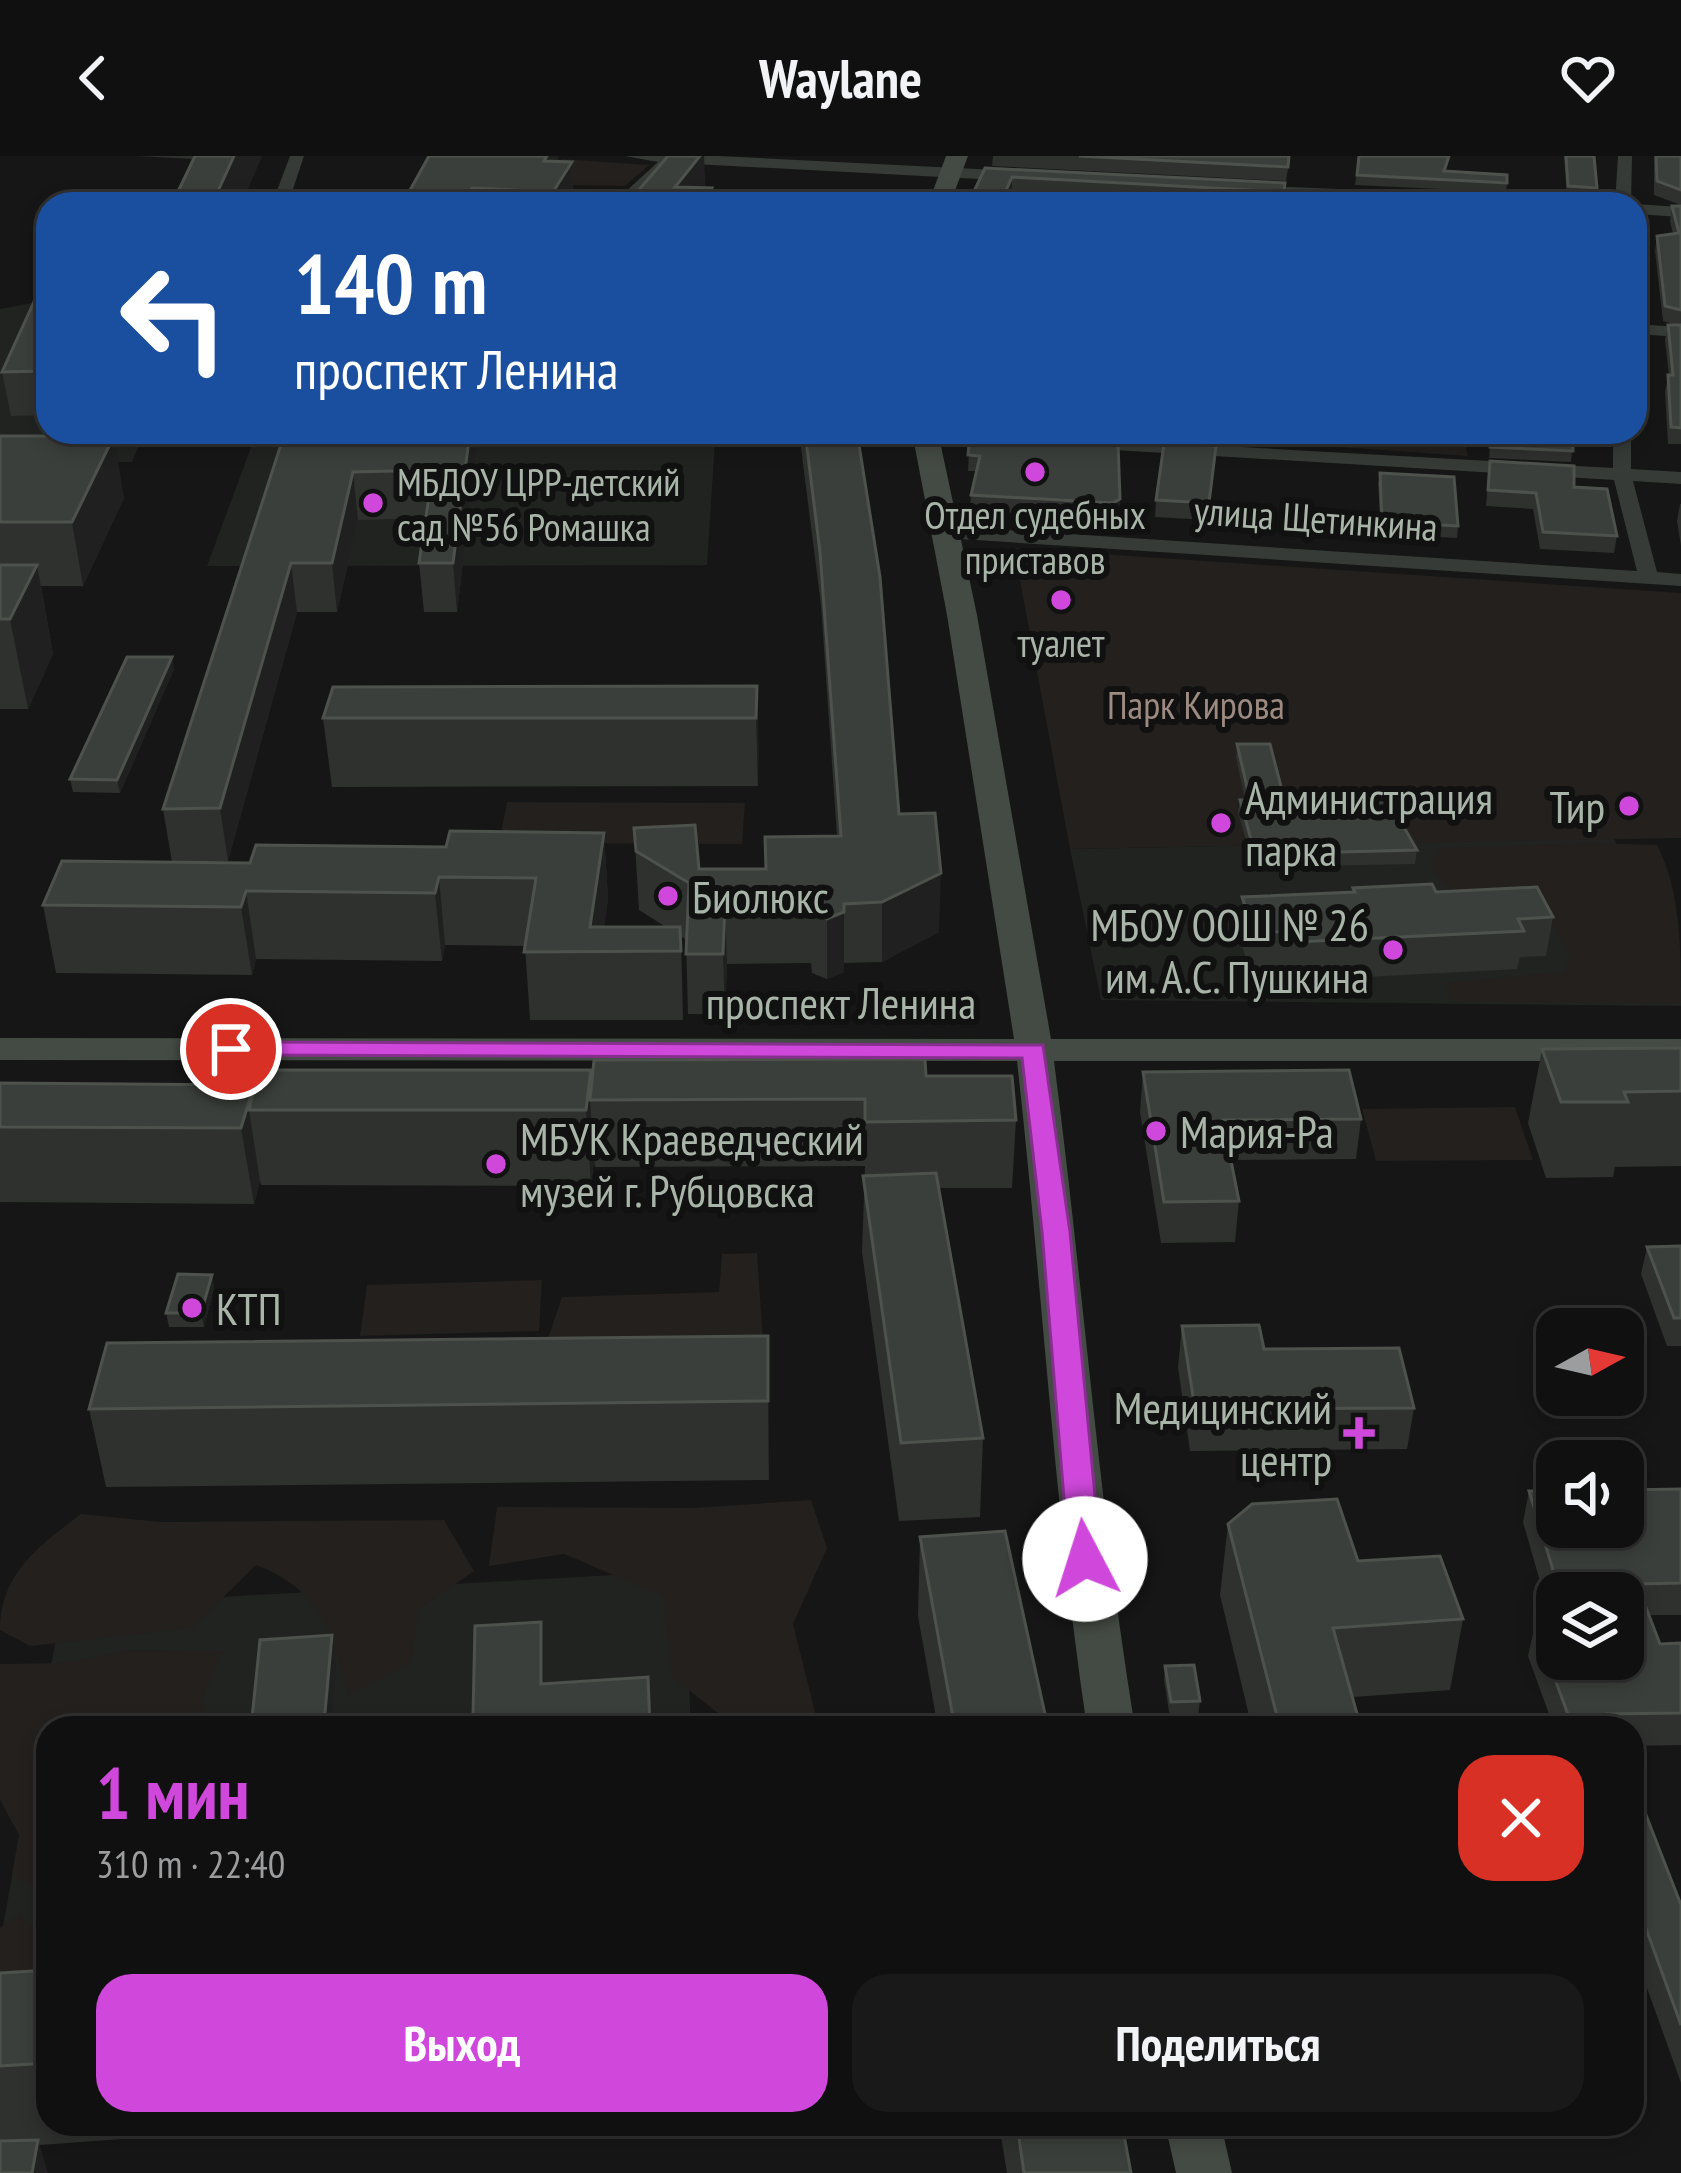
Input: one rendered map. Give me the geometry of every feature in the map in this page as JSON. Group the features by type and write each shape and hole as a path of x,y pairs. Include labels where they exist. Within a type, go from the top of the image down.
{"street":[{"path":"284,192 297,156"},
{"path":"632,156 954,164 1037,177"},
{"path":"1623,192 1624,156"},
{"path":"633,192 670,159"},
{"path":"1222,187 1325,192"},
{"path":"1647,210 1681,212"},
{"path":"1647,330 1681,332"},
{"path":"928,444 1034,1050 1056,1232 1085,1559 1109,1716"},
{"path":"1095,444 1681,478"},
{"path":"1622,444 1622,475 1649,578"},
{"name":"улица Щетинкина","path":"945,532 1681,580"},
{"name":"проспект Ленина","path":"0,1049 1681,1050"},
{"path":"1195,2136 1204,2173"}],"shaded area":[{"path":"36,302 36,444 139,444 132,462 0,463 0,309"},
{"path":"252,444 715,444 707,565 207,566"},
{"path":"1614,838 1681,990 1681,1006 1101,1000 1070,849"},
{"path":"684,1571 690,1716 42,1716 62,1606"},
{"path":"36,1747 36,1970 0,1942"}],"green space":[{"path":"562,159 649,165 625,186 560,185 553,171"},
{"path":"1465,444 1468,456 1338,447"},
{"name":"Парк Кирова","path":"1014,548 1681,593 1681,838 1070,849"},
{"path":"507,802 745,803 742,844 499,843"},
{"path":"1657,845 1675,901 1681,1003 1451,1001 1444,983 1564,972 1570,957 1549,918 1447,887 1432,872 1433,859 1442,848"},
{"path":"1515,1107 1533,1160 1376,1161 1362,1109"},
{"path":"757,1253 765,1369 542,1356 562,1297 719,1292 722,1254"},
{"path":"542,1280 539,1331 360,1336 367,1285"},
{"path":"811,1500 827,1548 793,1624 816,1716 722,1716 672,1677 663,1596 564,1554 489,1566 497,1507 692,1508"},
{"path":"81,1514 161,1522 444,1520 474,1571 418,1610 412,1661 349,1696 329,1633 310,1601 278,1575 256,1565 192,1628 30,1646 0,1630 7,1592 15,1577 37,1550"},
{"path":"131,1650 223,1651 204,1694 205,1716 36,1716 36,1890 12,1874 19,1835 0,1800 0,1664 64,1663"},
{"path":"19,1914 36,1928 36,2007 0,2007 0,1928"}],"building":[{"path":"195,156 234,156 218,192 178,192"},
{"path":"429,156 547,156 544,161 572,162 553,192 472,188 470,192 409,192"},
{"path":"668,156 700,156 675,187 712,188 710,192 637,192"},
{"path":"1079,156 1289,156 1288,167"},
{"path":"1359,156 1449,156 1444,171 1507,175 1507,183 1357,175"},
{"path":"1566,156 1594,156 1597,188 1568,186"},
{"path":"1656,156 1681,156 1681,190 1657,181"},
{"path":"985,168 1285,183 1284,192 1012,177 1005,192 974,192"},
{"path":"1672,206 1681,206 1681,310 1665,306 1657,236 1679,233"},
{"path":"36,297 36,371 2,372"},
{"path":"1668,325 1681,325 1681,428 1671,427"},
{"path":"0,436 36,436 36,444 110,444 72,522 0,522"},
{"path":"281,444 468,444 453,563 419,563 433,470 353,472 332,563 291,563 220,808 163,809"},
{"path":"806,444 859,444 880,577 899,814 935,813 941,873 882,902 844,904 844,912 827,919 812,913 810,903 725,904 723,954 686,954 689,883 636,851 634,828 695,825 699,869 766,869 765,837 841,836 820,552"},
{"path":"969,444 1118,444 1120,499 1113,503 971,495 980,456 968,455"},
{"path":"1164,444 1216,446 1209,503 1156,500"},
{"path":"1573,444 1573,451 1490,447"},
{"path":"1490,461 1574,466 1574,487 1607,489 1617,536 1543,532 1536,493 1488,490"},
{"path":"1380,473 1454,477 1458,526 1382,522"},
{"path":"0,565 37,565 10,619 0,619"},
{"path":"127,657 172,657 117,780 70,779"},
{"path":"757,686 756,718 323,718 333,687"},
{"path":"1237,744 1270,744 1284,798 1385,794 1417,850 1255,854 1240,800 1250,800"},
{"path":"450,831 604,833 590,927 680,927 681,951 524,952 536,878 439,877 435,893 246,891 241,907 43,905 62,861 250,863 256,845 446,847"},
{"path":"1432,884 1436,892 1537,887 1553,917 1518,919 1524,931 1296,942 1292,931 1255,933 1242,897 1355,892 1353,888"},
{"path":"1681,1048 1681,1091 1624,1092 1628,1102 1561,1102 1542,1049"},
{"path":"925,1059 926,1076 1012,1076 1016,1120 865,1122 865,1099 590,1100 594,1060"},
{"path":"259,1070 591,1070 586,1110 249,1110"},
{"path":"1349,1070 1361,1119 1223,1120 1239,1201 1164,1202 1143,1072"},
{"path":"0,1083 254,1085 241,1128 0,1127"},
{"path":"936,1173 983,1438 901,1443 863,1176"},
{"path":"1681,1246 1681,1318 1674,1318 1647,1247"},
{"path":"178,1274 212,1275 201,1313 166,1313"},
{"path":"1259,1325 1264,1349 1399,1348 1414,1408 1195,1409 1182,1326"},
{"path":"768,1336 768,1401 89,1409 107,1343"},
{"path":"1681,1489 1681,1583 1644,1584 1644,1572 1554,1572 1546,1548 1644,1548 1644,1490"},
{"path":"1337,1499 1358,1561 1440,1556 1463,1619 1333,1628 1358,1716 1277,1716 1228,1524 1252,1504"},
{"path":"1005,1531 1045,1716 953,1716 920,1537"},
{"path":"1644,1602 1660,1644 1681,1643 1681,1713 1569,1716 1555,1680 1644,1680"},
{"path":"541,1622 541,1684 648,1677 650,1716 456,1716 473,1715 475,1626"},
{"path":"332,1635 325,1716 252,1716 260,1640"},
{"path":"1194,1665 1200,1701 1171,1702 1165,1666"},
{"path":"1644,1810 1681,1905 1681,2025 1644,1923"},
{"path":"36,1971 36,2064 0,2066 0,1973"},
{"path":"1019,2136 1124,2136 1131,2173 1024,2173"},
{"path":"38,2140 32,2173 0,2173 0,2141"}],"place":[{"name":"Отдел судебных приставов","path":"1035,472"},
{"name":"МБДОУ ЦРР-детский сад №56 Ромашка","path":"373,503"},
{"name":"туалет","path":"1061,600"},
{"name":"Тир","path":"1629,806"},
{"name":"Администрация парка","path":"1221,823"},
{"name":"Биолюкс","path":"668,896"},
{"name":"МБОУ ООШ № 26 им. А.С. Пушкина","path":"1393,950"},
{"name":"Мария-Ра","path":"1156,1131"},
{"name":"МБУК Краеведческий музей г. Рубцовска","path":"496,1164"},
{"name":"КТП","path":"192,1308"},
{"name":"Медицинский центр","path":"1359,1433"}],"route":[{"path":"231,1049 1034,1050 1056,1232 1085,1559"}]}
